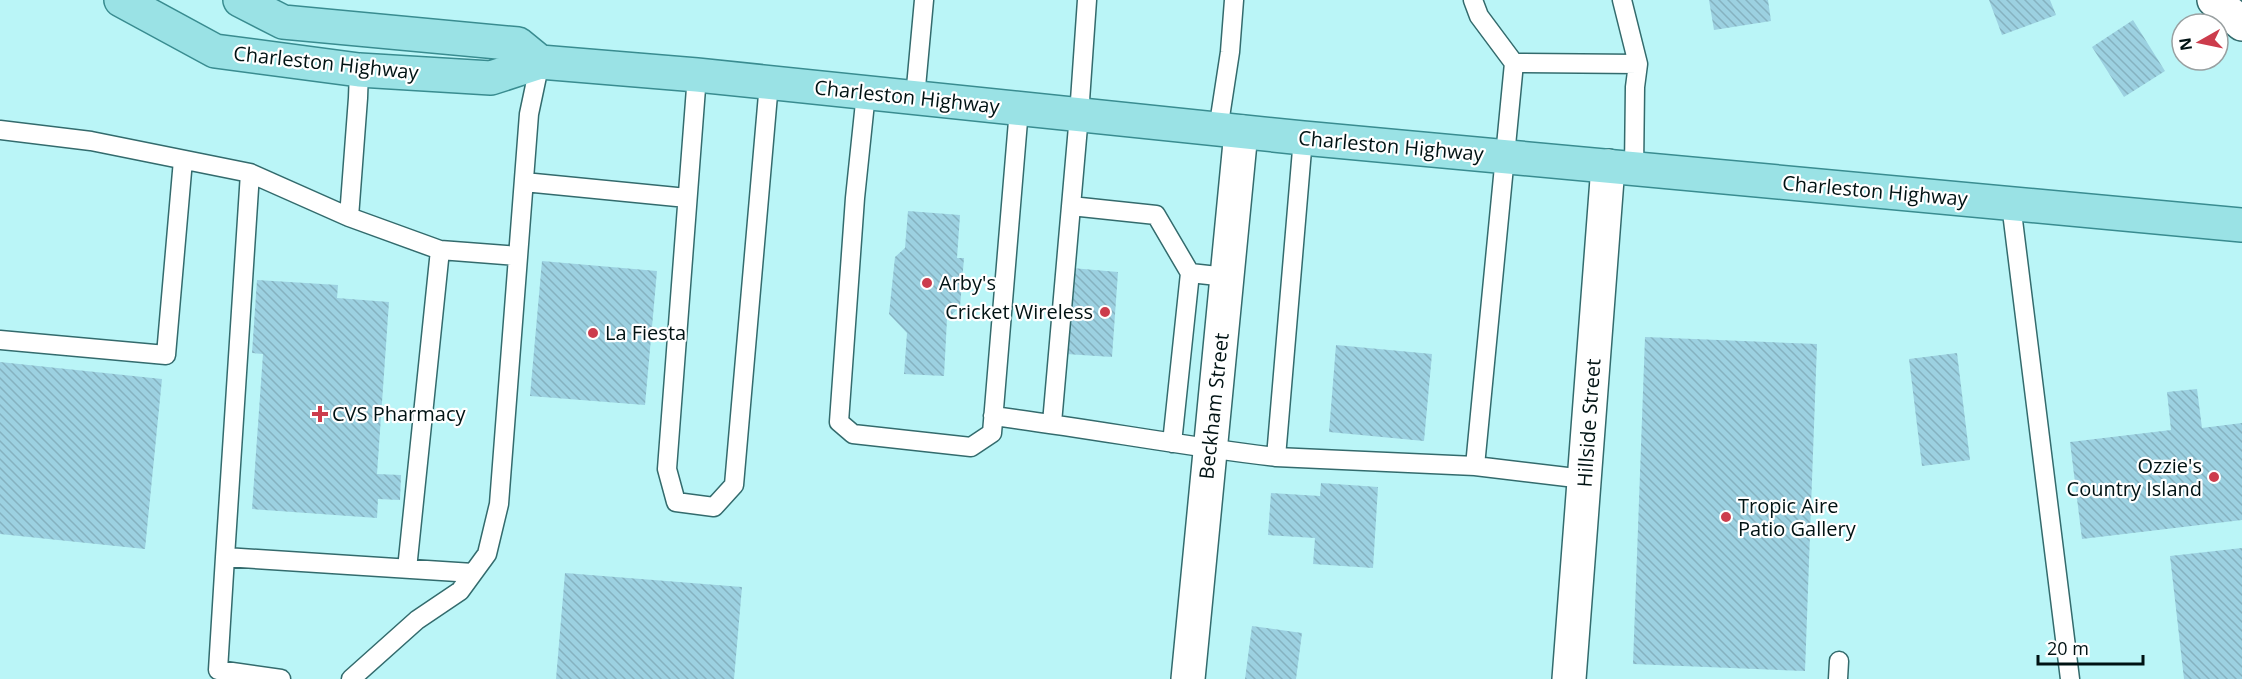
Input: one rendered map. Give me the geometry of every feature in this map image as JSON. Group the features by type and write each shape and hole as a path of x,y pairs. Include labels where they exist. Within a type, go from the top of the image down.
{"main road":[{"name":"Charleston Highway","path":"121,0 215,51 359,70 491,78 540,62 697,75 1303,138 2242,225"},
{"name":"Charleston Highway","path":"240,0 283,22 518,44 540,62"}],"street":[{"path":"2214,0 2242,24"},
{"name":"Beckham Street","path":"1188,679 1227,277 1230,131"},
{"name":"Hillside Street","path":"1569,679 1584,479 1621,167"}],"lane":[{"path":"915,98 924,0"},
{"path":"1052,423 1080,115 1087,0"},
{"path":"1230,131 1230,52 1234,0"},
{"path":"1621,167 1638,64 1622,0"},
{"path":"1475,466 1515,63 1478,5"},
{"path":"351,679 417,620 460,591 487,554 499,504 529,114 540,62"},
{"path":"1515,63 1638,64"},
{"path":"349,217 359,70"},
{"path":"697,75 667,469 676,502 714,507 734,485 769,83"},
{"path":"866,93 855,198 839,422 853,434 971,447 992,433 1019,109"},
{"path":"0,130 91,141 249,173 349,217 440,250 518,256"},
{"path":"1276,457 1303,138"},
{"path":"0,340 166,355 183,160"},
{"path":"249,173 218,670 281,679"},
{"path":"524,182 687,198"},
{"path":"2011,204 2070,679"},
{"path":"1071,207 1156,215 1190,273 1172,443"},
{"path":"407,569 440,250"},
{"path":"1190,273 1227,277"},
{"path":"993,416 1276,457 1475,466 1584,479"},
{"path":"225,557 473,573"}],"building":[{"path":"1709,0 1768,0 1771,21 1714,30"},
{"path":"1989,0 2050,0 2056,15 2002,35"},
{"path":"2133,20 2165,71 2124,97 2092,47"},
{"name":"Arby's","path":"908,211 960,215 957,258 964,258 960,307 947,319 944,376 904,374 907,333 889,314 895,257 905,248"},
{"name":"La Fiesta","path":"542,261 657,271 645,405 530,396"},
{"path":"1072,268 1118,272 1112,357 1066,354"},
{"name":"CVS Pharmacy","path":"257,280 338,285 337,298 389,302 377,474 401,475 400,500 378,499 377,518 252,509 263,354 252,353"},
{"path":"1645,337 1817,344 1805,671 1633,664"},
{"path":"1336,345 1432,354 1424,441 1329,432"},
{"path":"1957,353 1970,460 1922,466 1909,359"},
{"path":"0,362 162,379 145,549 0,534"},
{"path":"2197,389 2202,428 2242,423 2242,520 2082,539 2070,442 2171,430 2167,392"},
{"path":"1321,483 1378,487 1373,568 1313,564 1315,538 1268,535 1271,493 1320,496"},
{"path":"2242,548 2242,679 2184,679 2170,556"},
{"path":"565,573 742,587 734,679 556,679"},
{"path":"1252,626 1302,633 1296,679 1245,679"}],"place":[{"name":"Arby's","path":"927,283"},
{"name":"Cricket Wireless","path":"1105,312"},
{"name":"La Fiesta","path":"593,333"},
{"name":"CVS Pharmacy","path":"320,414"},
{"name":"Ozzie's Country Island","path":"2214,477"},
{"name":"Tropic Aire Patio Gallery","path":"1726,517"}]}
